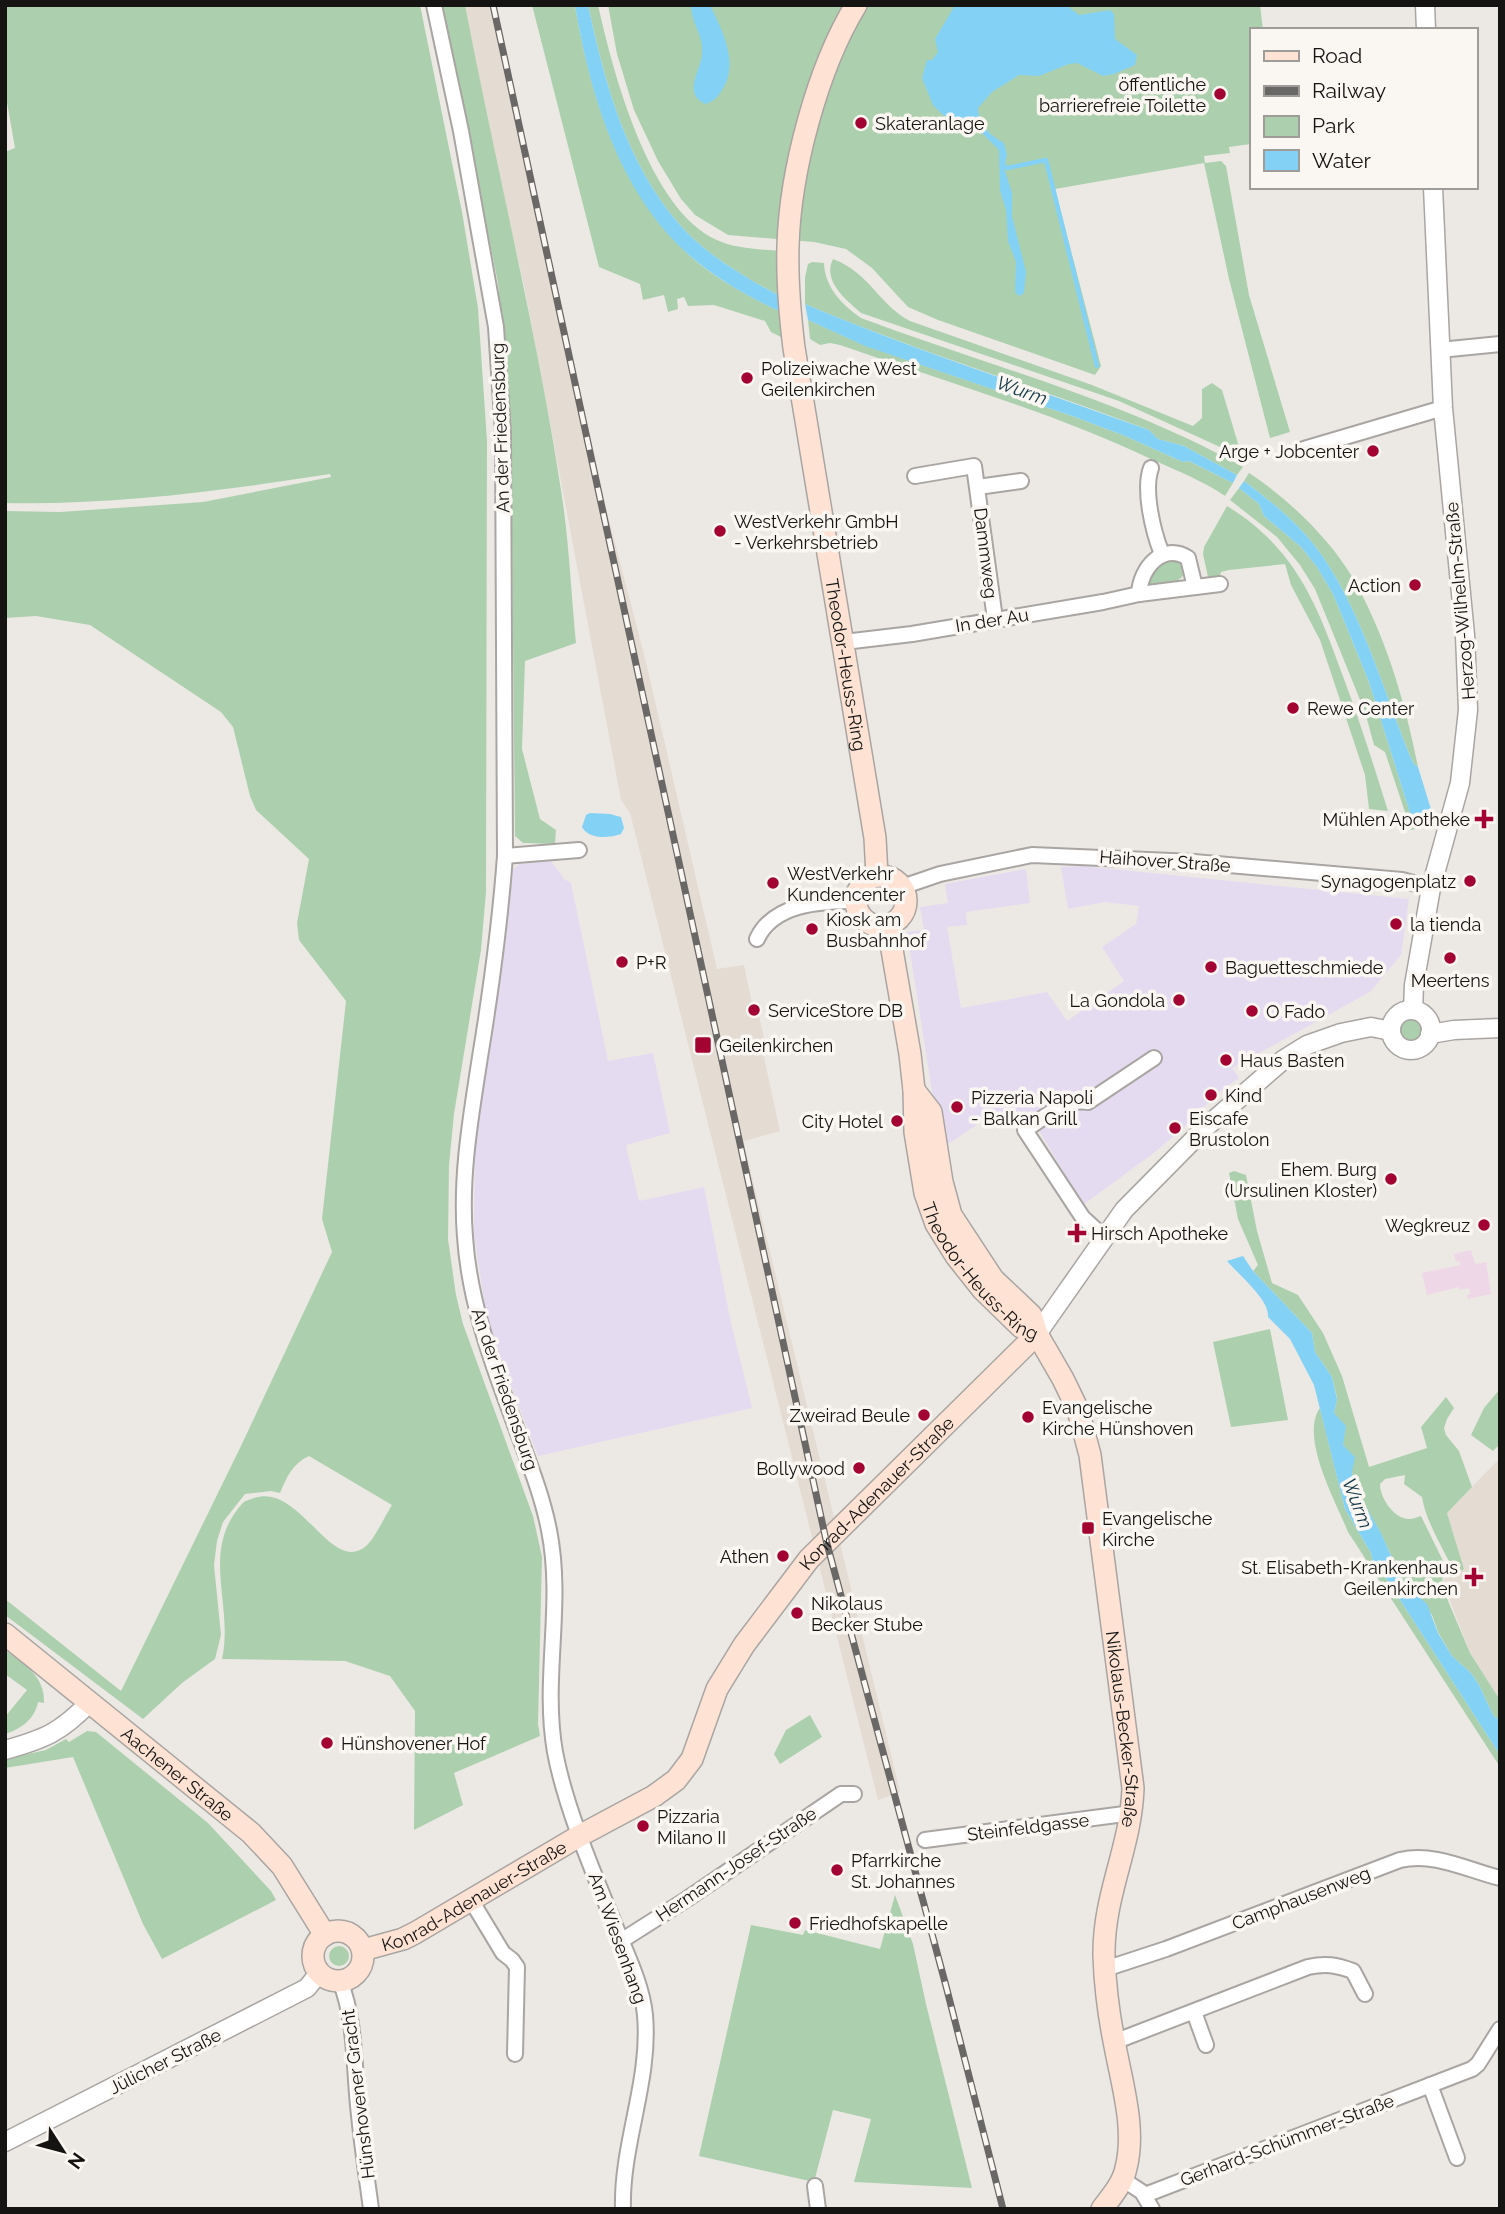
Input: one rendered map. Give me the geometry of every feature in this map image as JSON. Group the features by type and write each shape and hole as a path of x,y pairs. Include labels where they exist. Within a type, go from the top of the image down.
{"main road":[{"name":"Theodor-Heuss-Ring","path":"856,5 828,62 809,116 790,216 788,247 794,348 875,838 877,875"},
{"path":"877,875 894,878 902,887 906,898 904,910 897,920 886,926 867,922 858,913 855,901 859,887 870,877 877,875"},
{"name":"Theodor-Heuss-Ring","path":"886,926 914,1090 915,1132 925,1193 936,1224 962,1265 983,1290 1021,1326 1037,1334"},
{"name":"Konrad-Adenauer-Straße","path":"363,1950 402,1939 581,1835 654,1797 676,1780 692,1759 717,1689 744,1645 808,1559 1037,1334"},
{"name":"Nikolaus-Becker-Straße","path":"1037,1334 1078,1410 1090,1455 1133,1788 1128,1837 1108,1901 1105,1927 1105,1969 1129,2142 1127,2166 1122,2179 1102,2209"},
{"name":"Aachener Straße","path":"5,1634 242,1825 282,1867 325,1935"},
{"path":"338,1931 347,1932 354,1937 363,1950 362,1966 358,1972 352,1978 340,1981 329,1980 319,1973 313,1961 316,1944 325,1935 338,1931"}],"street":[{"name":"An der Friedensburg","path":"434,5 461,131 496,327 503,433 505,856 500,925 465,1161 464,1236 479,1322 540,1493 550,1533 556,1601 551,1718 560,1776 581,1835"},
{"path":"1425,5 1426,28"},
{"name":"Herzog-Wilhelm-Straße","path":"1413,1010 1414,985 1431,888 1460,783 1468,710 1464,624 1443,408 1433,189"},
{"path":"1440,350 1500,344"},
{"path":"1304,449 1443,408"},
{"name":"Dammweg","path":"915,476 974,466 995,619"},
{"path":"1151,468 1147,477 1153,526 1162,554"},
{"name":"Dammweg","path":"978,487 1021,481"},
{"path":"1139,594 1139,584 1145,569 1162,554 1180,553 1188,558 1195,587"},
{"name":"In der Au","path":"844,642 912,634 1139,594 1220,584"},
{"path":"505,856 579,850"},
{"name":"Haihover Straße","path":"902,887 940,874 1032,855 1194,862 1402,880 1431,888"},
{"path":"757,939 761,929 773,918 797,908 829,901 855,901"},
{"path":"1413,1010 1425,1016 1430,1034 1420,1048 1409,1050 1398,1046 1391,1031 1397,1016 1413,1010"},
{"name":"Konrad-Adenauer-Straße","path":"1037,1334 1124,1210 1206,1127 1296,1051 1319,1040 1363,1028 1391,1031"},
{"path":"1430,1034 1500,1028"},
{"path":"1104,1237 1083,1218 1025,1130 1066,1104 1076,1100 1088,1102 1154,1058"},
{"path":"5,1750 41,1740 71,1722 90,1702"},
{"name":"Hermann-Josef-Straße","path":"621,1941 841,1794 854,1794"},
{"name":"Steinfeldgasse","path":"925,1840 1132,1813"},
{"name":"Am Wiesenhang","path":"581,1835 630,1963 643,2006 645,2028 638,2103 624,2178 623,2209"},
{"name":"Camphausenweg","path":"1105,1969 1413,1857 1435,1859 1500,1878"},
{"path":"471,1900 503,1954 517,1968 515,2054"},
{"path":"1114,2042 1324,1964 1333,1964 1353,1971 1365,1994"},
{"name":"Jülicher Straße","path":"5,2142 307,1988 319,1973"},
{"name":"Hünshovener Gracht","path":"340,1981 346,1996 352,2034 371,2209"},
{"path":"1194,2012 1206,2045"},
{"name":"Gerhard-Schümmer-Straße","path":"1148,2202 1472,2069 1500,2029"},
{"path":"1430,2085 1457,2158"},
{"path":"1122,2179 1148,2202"},
{"path":"816,2186 818,2209"}],"shaded area":[{"path":"465,5 494,5 568,362 646,662 717,969 744,965 752,1003 756,1003 764,1038 760,1039 780,1131 744,1141 745,1148 900,1792 878,1800 630,813 621,800 524,285 487,121"},
{"path":"551,861 564,879 571,883 608,1061 653,1053 670,1133 626,1145 639,1201 704,1187 731,1323 752,1408 538,1456 488,1326 474,1235 475,1138 507,923 512,870 521,863"},
{"path":"1083,866 1409,899 1401,955 1370,992 1232,1068 1239,1078 1218,1093 1155,1152 1083,1205 1031,1117 1011,1129 997,1111 941,1149 907,932 924,930 920,907 948,903 945,884 1026,869 1030,903 966,912 967,925 947,927 961,1008 1047,992 1067,1021 1124,981 1102,947 1136,924 1139,906 1105,902 1068,909 1061,867"},
{"path":"1471,1250 1475,1264 1486,1262 1491,1294 1468,1299 1469,1288 1460,1290 1459,1287 1427,1295 1422,1273 1460,1265 1454,1254"},
{"name":"St. Elisabeth-Krankenhaus Geilenkirchen","path":"1500,1458 1500,1700 1470,1653 1442,1580 1464,1569 1447,1513"}],"green space":[{"path":"5,5 420,5 462,212 478,308 487,441 486,892 481,950 454,1114 449,1165 448,1239 463,1324 533,1516 542,1557 538,1724 540,1736 454,1773 463,1805 414,1830 415,1711 390,1676 345,1661 222,1659 225,1639 220,1560 222,1541 229,1523 243,1503 254,1498 271,1497 286,1503 327,1540 340,1549 353,1552 366,1546 392,1505 309,1456 294,1467 280,1493 271,1491 245,1494 223,1522 214,1565 221,1635 215,1659 182,1683 143,1719 5,1615 5,1599 121,1691 332,1252 322,1219 346,1001 299,940 297,923 309,859 256,810 233,727 221,712 90,625 36,616 5,618 5,511 60,512 203,502 331,477 330,474 128,499 5,503 5,152 15,148 5,91"},
{"path":"442,5 465,5 540,368 564,509 576,643 525,661 522,749 540,819 556,830 555,844 523,843 515,836 511,435 498,283"},
{"path":"532,5 575,5 600,108 626,171 644,201 665,229 699,264 733,287 781,312 781,337 771,332 765,321 714,305 688,306 684,297 677,299 678,309 668,312 664,295 643,300 640,284 599,267"},
{"path":"588,5 598,5 624,101 653,170 672,200 693,224 717,240 740,247 781,251 780,296 701,246 661,201 645,176 620,121 602,64"},
{"path":"608,5 1260,5 1263,28 1250,28 1250,144 1229,147 1230,153 1204,156 1205,163 1221,161 1226,166 1249,295 1290,432 1270,438 1229,279 1204,163 1055,189 1101,366 1095,375 908,307 872,268 846,249 814,242 728,235 695,215 681,199 658,161 634,110 617,54"},
{"path":"833,259 856,272 890,307 910,321 1092,385 1193,426 1202,418 1202,389 1212,383 1222,390 1242,457 1119,401 861,313 833,282 830,267"},
{"path":"824,263 827,280 835,294 861,318 1103,403 1197,443 1243,467 1237,475 1184,446 1158,439 1149,430 890,338 805,304 805,277 808,264"},
{"path":"808,320 866,346 1125,436 1183,462 1189,461 1233,483 1225,496 1190,476 1038,412 840,345 820,345 810,339"},
{"path":"1249,473 1305,519 1331,546 1351,575 1384,644 1407,717 1418,767 1410,756 1380,675 1345,593 1315,546 1299,528 1244,481"},
{"path":"1239,488 1259,504 1264,516 1301,547 1333,594 1369,682 1415,829 1411,830 1385,752 1374,745 1365,712 1315,589 1277,537 1230,500"},
{"path":"1227,506 1271,541 1288,560 1314,603 1350,695 1388,811 1369,809 1365,775 1320,640 1291,585 1285,564 1229,570 1221,572 1220,576 1208,577 1204,547"},
{"path":"1172,559 1183,568 1182,577 1168,584 1149,585 1147,583 1154,571"},
{"path":"1410,1017 1421,1024 1422,1029 1415,1040 1410,1041 1399,1034 1398,1029 1405,1018"},
{"path":"1234,1171 1246,1175 1257,1231 1272,1283 1298,1295 1323,1333 1342,1376 1369,1467 1427,1448 1421,1427 1446,1397 1454,1408 1444,1428 1446,1435 1459,1451 1472,1487 1447,1513 1464,1569 1455,1574 1431,1526 1422,1497 1404,1484 1405,1475 1385,1479 1380,1484 1385,1501 1398,1516 1409,1519 1421,1516 1447,1569 1442,1580 1446,1596 1470,1653 1500,1700 1500,1721 1493,1715 1471,1673 1452,1656 1432,1615 1404,1583 1353,1484 1342,1441 1345,1431 1334,1413 1337,1398 1332,1377 1315,1352 1312,1333 1253,1271 1258,1265 1238,1219 1229,1173"},
{"path":"1270,1329 1288,1420 1231,1427 1213,1342"},
{"path":"1500,1389 1500,1444 1493,1451 1471,1435 1484,1408"},
{"path":"1320,1408 1345,1509 1371,1553 1373,1562 1500,1755 1500,1767 1348,1532 1317,1453 1315,1421"},
{"path":"5,1650 37,1678 44,1703 38,1702 34,1713 26,1722 5,1734 5,1717 27,1690 5,1674"},
{"path":"810,1715 822,1737 780,1764 774,1754 786,1730"},
{"path":"87,1731 96,1732 208,1823 271,1891 276,1900 162,1959 143,1924 73,1757 5,1768 5,1759 46,1750 66,1739 69,1742"},
{"path":"895,1895 913,1944 972,2188 854,2182 871,2119 833,2110 814,2182 699,2156 751,1925 803,1935 805,1930 880,1949"},
{"path":"335,1946 343,1946 349,1956 343,1966 335,1966 329,1960 329,1952"}],"water":[{"path":"575,5 588,5 610,93 620,121 645,176 661,201 701,246 780,296 781,312 733,287 699,264 665,230 644,202 626,172 599,107"},
{"path":"691,5 710,5 724,36 729,58 727,80 722,90 715,99 705,104 698,99 694,88 702,47"},
{"path":"955,5 1066,5 1079,15 1110,10 1114,14 1115,39 1137,55 1135,65 1103,76 1077,63 1039,76 1019,75 992,92 978,108 983,125 1004,143 1007,155 1004,168 1012,193 1012,216 1026,272 1024,293 1019,296 1015,292 1016,262 1008,241 1006,210 1000,190 999,150 974,125 965,125 943,115 933,105 922,78 927,60 932,60 938,52 935,39"},
{"name":"Wurm","path":"805,304 933,354 1149,430 1158,439 1184,446 1237,475 1233,483 1189,461 1183,462 1075,417 865,346 808,320"},
{"path":"1244,481 1299,528 1315,546 1345,593 1369,647 1410,756 1418,767 1434,819 1415,829 1369,682 1333,594 1301,547 1264,516 1259,504 1239,488"},
{"path":"590,813 621,817 624,828 621,834 605,837 589,834 582,827 586,815"},
{"name":"Wurm","path":"1243,1256 1253,1271 1312,1333 1315,1352 1332,1377 1337,1399 1334,1413 1346,1426 1343,1445 1355,1457 1353,1484 1381,1533 1403,1583 1427,1604 1438,1633 1452,1656 1471,1673 1493,1715 1500,1721 1500,1755 1373,1562 1371,1553 1345,1509 1314,1385 1290,1339 1268,1317 1259,1295 1227,1261"}],"waterway":[{"path":"1004,166 1007,168 1046,160 1097,366"}],"railway":[{"path":"493,5 826,1540 1003,2209"}],"place":[{"name":"öffentliche barrierefreie Toilette","path":"1220,94"},
{"name":"Skateranlage","path":"861,123"},
{"name":"Polizeiwache West Geilenkirchen","path":"747,378"},
{"name":"Arge + Jobcenter","path":"1373,451"},
{"name":"WestVerkehr GmbH - Verkehrsbetrieb","path":"720,531"},
{"name":"Action","path":"1415,585"},
{"name":"Rewe Center","path":"1293,708"},
{"name":"Mühlen Apotheke","path":"1484,819"},
{"name":"Synagogenplatz","path":"1470,881"},
{"name":"WestVerkehr Kundencenter","path":"773,883"},
{"name":"la tienda","path":"1396,924"},
{"name":"Kiosk am Busbahnhof","path":"812,929"},
{"name":"Meertens","path":"1450,958"},
{"name":"P+R","path":"622,962"},
{"name":"Baguetteschmiede","path":"1211,967"},
{"name":"La Gondola","path":"1179,1000"},
{"name":"ServiceStore DB","path":"754,1010"},
{"name":"O Fado","path":"1252,1011"},
{"name":"Geilenkirchen","path":"703,1045"},
{"name":"Haus Basten","path":"1226,1060"},
{"name":"Kind","path":"1211,1095"},
{"name":"Pizzeria Napoli - Balkan Grill","path":"957,1107"},
{"name":"City Hotel","path":"897,1121"},
{"name":"Eiscafe Brustolon","path":"1175,1128"},
{"name":"Ehem. Burg (Ursulinen Kloster)","path":"1391,1179"},
{"name":"Wegkreuz","path":"1484,1225"},
{"name":"Hirsch Apotheke","path":"1077,1233"},
{"name":"Zweirad Beule","path":"924,1415"},
{"name":"Evangelische Kirche Hünshoven","path":"1028,1417"},
{"name":"Bollywood","path":"859,1468"},
{"name":"Evangelische Kirche","path":"1088,1528"},
{"name":"Athen","path":"783,1556"},
{"name":"St. Elisabeth-Krankenhaus Geilenkirchen","path":"1474,1577"},
{"name":"Nikolaus Becker Stube","path":"797,1613"},
{"name":"Hünshovener Hof","path":"327,1743"},
{"name":"Pizzaria Milano II","path":"643,1826"},
{"name":"Pfarrkirche St. Johannes","path":"837,1870"},
{"name":"Friedhofskapelle","path":"795,1923"}]}
